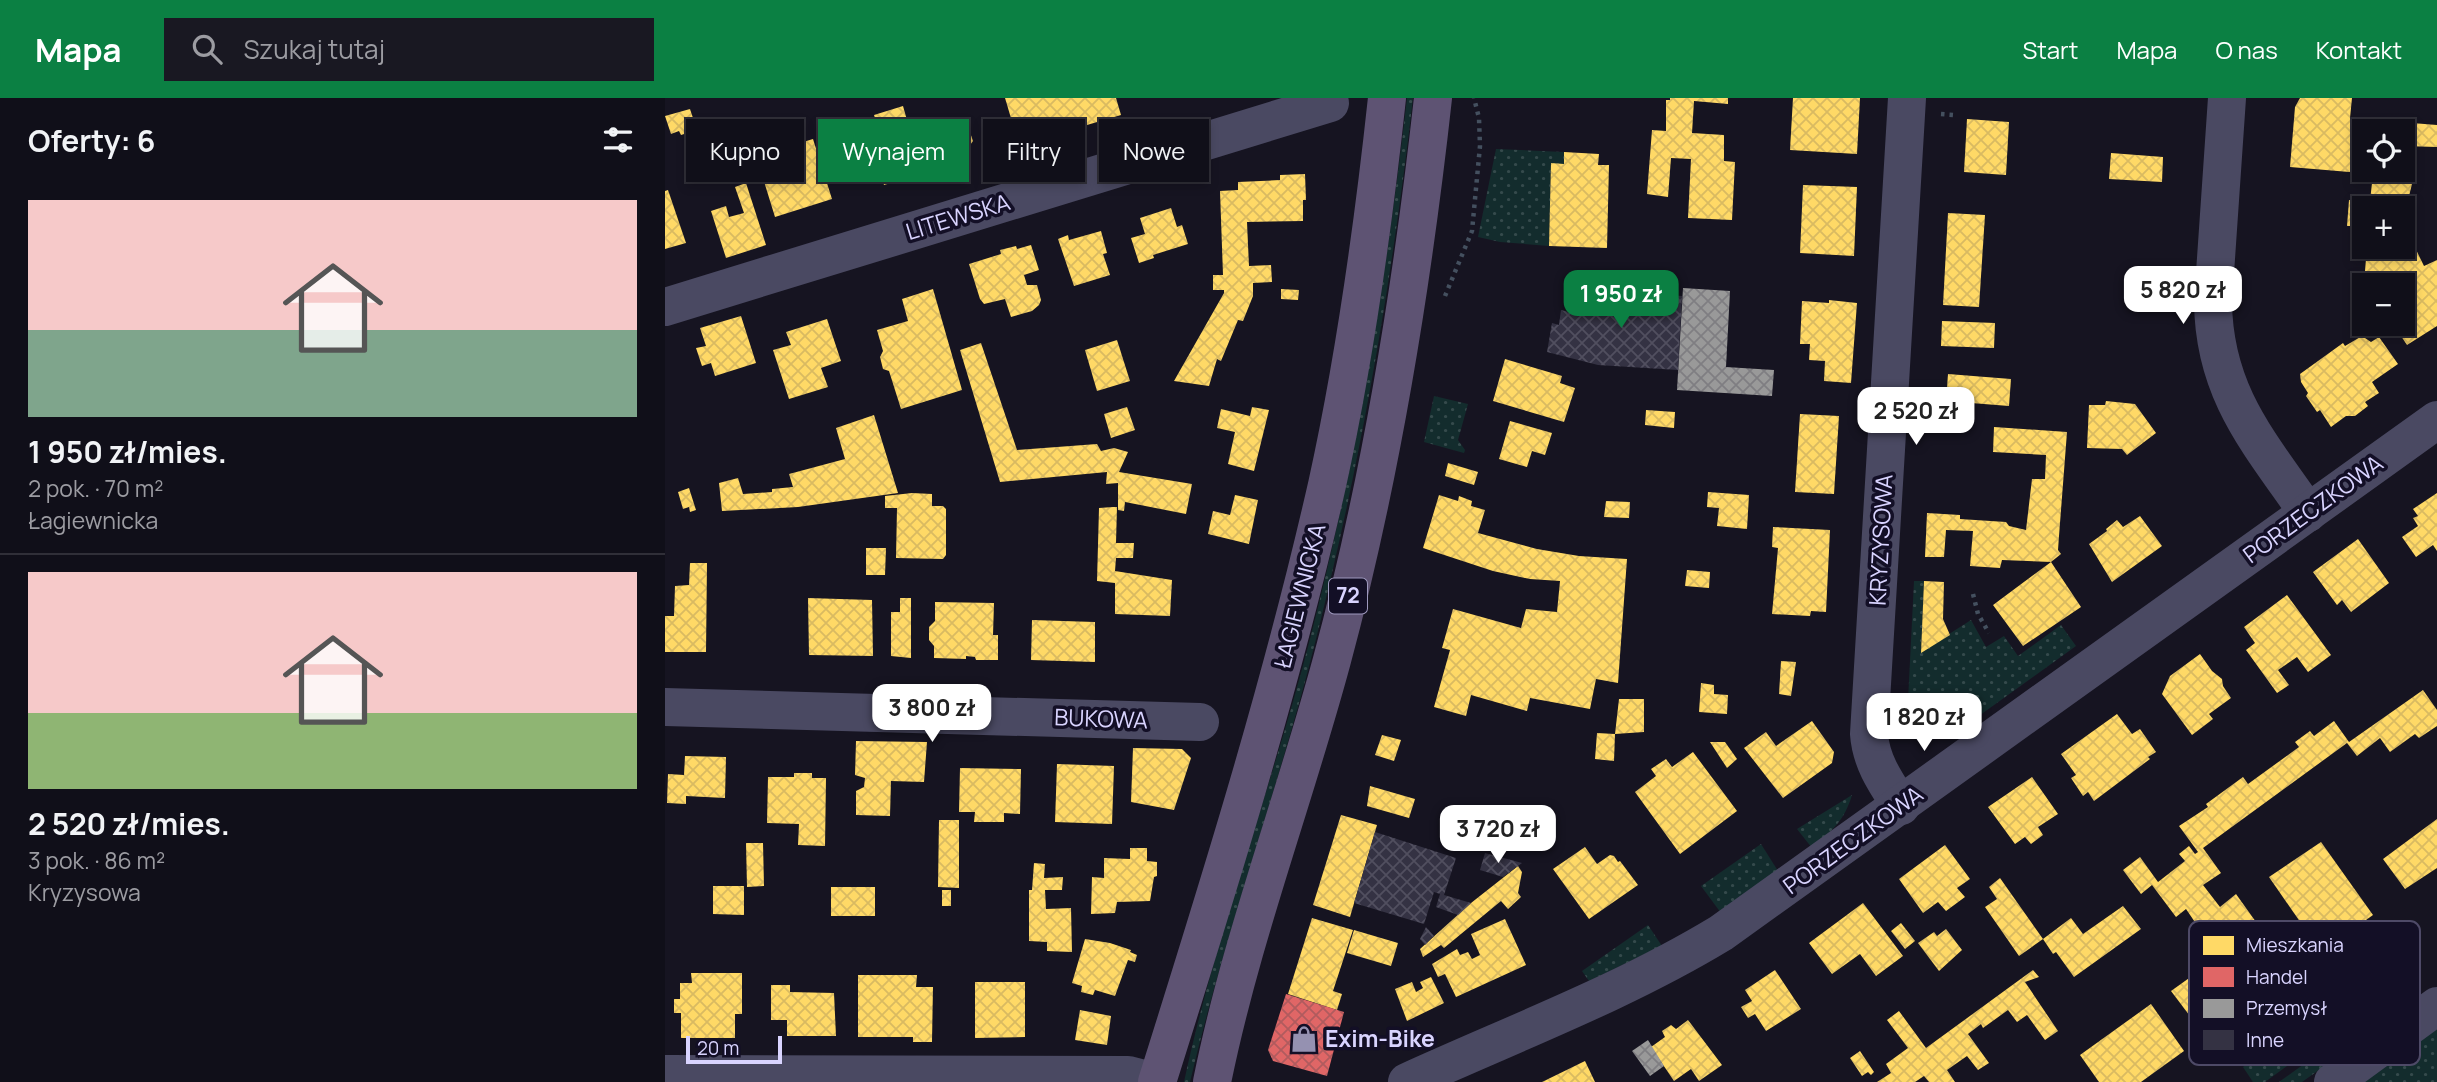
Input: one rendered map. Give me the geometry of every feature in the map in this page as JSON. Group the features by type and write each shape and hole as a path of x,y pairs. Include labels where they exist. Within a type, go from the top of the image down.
{"main road":[{"name":"ŁAGIEWNICKA","path":"1156,1082 1282,672 1314,541 1358,316 1387,98"},
{"name":"ŁAGIEWNICKA","path":"1212,1082 1239,971 1304,758 1359,552 1404,327 1433,98"}],"street":[{"path":"2227,98 2213,302 2213,330 2219,362 2242,416 2308,513"},
{"name":"LITEWSKA","path":"665,307 1330,103"},
{"name":"KRYZYSOWA","path":"1902,806 1879,771 1873,757 1869,734 1922,106"},
{"name":"PORZECZKOWA","path":"1407,1082 1569,1011 1696,948 1902,806 2437,420"},
{"name":"BUKOWA","path":"665,707 1200,722"},
{"path":"2420,1018 2437,1006"},
{"path":"2333,1082 2356,1065"},
{"path":"665,1074 1118,1075 1156,1082"}],"path":[{"path":"1464,252 1472,231 1480,146 1479,118 1474,98"},
{"path":"1922,106 1954,115"},
{"path":"1972,594 1989,634"}],"green space":[{"path":"1407,98 1413,98 1385,303 1361,438 1332,572 1286,750 1219,970 1190,1082 1184,1082 1212,970 1295,695 1327,572 1368,370"},
{"path":"1496,149 1564,152 1564,164 1551,164 1549,246 1500,242 1478,237"},
{"path":"1434,396 1468,404 1458,440 1465,450 1464,453 1424,442"},
{"path":"1914,581 1924,581 1921,652 1971,620 1986,647 2004,636 2018,656 2061,625 2076,646 1958,731 1929,738 1918,734 1908,701"},
{"path":"1852,795 1837,824 1812,848 1797,829"},
{"path":"1761,844 1778,871 1721,913 1701,886"},
{"path":"1648,925 1662,946 1589,981 1582,971"},
{"path":"2437,1028 2437,1082 2363,1082 2386,1065 2420,1065 2420,1040"},
{"path":"2288,1065 2265,1082 2253,1082 2243,1067"},
{"path":"2303,1065 2326,1065 2302,1082 2279,1082"}],"building: Mieszkania":[{"path":"1005,98 1116,98 1121,115 1099,119 1099,121 1085,126 1085,119 1011,119"},
{"path":"1728,98 1728,104 1694,101 1692,133 1724,135 1724,161 1735,162 1732,220 1688,218 1691,159 1671,158 1668,197 1647,194 1652,130 1666,131 1666,100"},
{"path":"1793,98 1860,98 1857,154 1790,150"},
{"path":"2300,98 2352,98 2350,118 2362,119 2352,119 2352,172 2290,167 2295,107"},
{"path":"903,106 907,119 875,119 874,115"},
{"path":"690,109 693,119 686,119 686,133 681,135 679,131 671,134 665,116"},
{"path":"1967,119 2009,122 2006,175 1964,172"},
{"path":"2415,123 2437,125 2437,147 2415,146"},
{"path":"969,130 973,141 969,146"},
{"path":"813,139 818,155 818,182 827,182 832,199 775,217 764,182 804,182 804,142"},
{"path":"1564,152 1599,154 1598,165 1609,165 1607,248 1549,246 1551,163 1564,164"},
{"path":"2111,153 2163,157 2162,182 2109,179"},
{"path":"1305,174 1306,200 1303,200 1303,221 1247,222 1249,266 1271,265 1272,282 1253,283 1253,296 1243,321 1238,320 1221,361 1217,359 1209,386 1174,381 1224,293 1224,290 1213,290 1213,275 1223,275 1220,191 1238,190 1238,182 1280,180 1280,175"},
{"path":"2372,182 2412,184 2409,196 2371,196"},
{"path":"746,183 766,245 726,258 711,211 726,206 729,217 744,213 735,187"},
{"path":"1803,185 1857,187 1854,256 1800,253"},
{"path":"668,190 686,243 665,249 665,191"},
{"path":"2349,200 2352,200 2352,226 2347,226"},
{"path":"1171,208 1177,227 1182,225 1188,244 1153,255 1154,258 1139,263 1131,238 1145,234 1140,218"},
{"path":"1948,213 1985,215 1979,307 1943,305"},
{"path":"1101,231 1107,253 1103,254 1110,275 1074,286 1058,239 1068,235 1069,240"},
{"path":"1031,245 1039,270 1024,275 1027,285 1037,285 1041,300 1039,305 1032,311 1011,317 1005,299 984,304 969,264 1001,254 1000,250"},
{"path":"2415,248 2424,266 2437,260 2437,326 2407,345 2401,336 2415,336 2415,273 2365,273 2366,259 2415,259"},
{"path":"933,289 962,390 901,409 889,371 883,369 880,357 883,351 877,330 908,321 902,299"},
{"path":"1281,289 1299,290 1298,300 1281,299"},
{"path":"1829,300 1857,303 1851,383 1824,381 1825,361 1809,360 1810,344 1800,344 1802,301 1829,303"},
{"path":"741,316 756,363 715,376 711,363 702,366 696,348 706,346 700,328"},
{"path":"827,319 841,361 821,368 828,387 789,399 773,350 791,345 786,332"},
{"path":"1942,321 1995,323 1994,348 1941,346"},
{"path":"2362,336 2371,342 2379,337 2398,364 2372,382 2379,393 2365,402 2368,406 2355,416 2346,416 2331,427 2320,410 2317,412 2306,396 2308,393 2301,382 2300,374 2343,343 2345,346"},
{"path":"1117,340 1130,381 1097,391 1085,350"},
{"path":"981,343 1017,450 1097,444 1101,451 1114,448 1128,452 1119,472 1192,484 1186,514 1125,502 1124,511 1118,510 1118,483 1106,484 1107,472 1000,482 960,350"},
{"path":"1505,359 1562,376 1560,383 1575,388 1564,422 1493,401"},
{"path":"1948,374 2011,379 2009,406 1946,401"},
{"path":"2106,401 2135,404 2156,433 2127,455 2122,449 2087,448 2089,405 2105,405"},
{"path":"1127,407 1135,430 1111,438 1104,414"},
{"path":"1252,407 1269,410 1254,471 1228,464 1235,432 1217,428 1221,409 1250,416"},
{"path":"1646,410 1675,412 1674,428 1645,425"},
{"path":"1800,414 1839,416 1834,494 1795,492"},
{"path":"874,415 898,493 798,507 722,511 719,483 738,478 743,494 793,487 789,474 845,459 836,428"},
{"path":"1510,421 1552,433 1545,455 1532,451 1527,467 1499,459"},
{"path":"1994,427 2067,432 2058,550 2061,554 2051,562 2002,560 2000,568 1970,566 1973,531 1946,530 1944,557 1925,557 1927,513 1960,515 1960,519 2006,522 2009,526 2026,530 2032,479 2045,479 2046,455 1993,452"},
{"path":"1448,463 1478,472 1474,485 1445,476"},
{"path":"689,488 696,510 690,512 689,507 683,509 678,492"},
{"path":"1708,492 1749,495 1747,529 1717,526 1719,508 1707,507"},
{"path":"2437,493 2437,551 2433,545 2416,557 2402,537 2418,526 2413,518 2418,516 2413,509"},
{"path":"932,494 932,506 943,506 946,509 946,555 943,559 896,558 897,508 885,508 885,496"},
{"path":"1235,495 1258,500 1249,544 1208,534 1213,511 1230,515"},
{"path":"1439,495 1458,501 1459,496 1472,501 1471,506 1485,510 1478,533 1537,549 1579,556 1627,559 1618,683 1596,679 1590,709 1530,698 1527,711 1471,695 1466,716 1434,707 1450,650 1442,648 1453,609 1521,628 1526,609 1557,612 1560,581 1530,579 1493,571 1423,548"},
{"path":"1606,501 1630,502 1629,518 1604,517"},
{"path":"1117,507 1116,543 1134,543 1133,558 1116,558 1115,571 1172,580 1170,616 1115,614 1115,583 1097,581 1099,508"},
{"path":"2140,516 2162,546 2112,582 2089,544 2117,520 2123,527"},
{"path":"1773,527 1830,530 1826,612 1811,611 1810,616 1772,614 1778,548 1772,547"},
{"path":"2358,539 2389,583 2351,612 2342,600 2337,605 2313,572"},
{"path":"866,548 886,548 885,575 866,575"},
{"path":"2051,562 2081,607 2023,646 1993,605"},
{"path":"690,563 707,563 706,652 665,652 665,616 674,616 675,586 689,585"},
{"path":"1687,570 1710,572 1709,588 1685,586"},
{"path":"1924,581 1944,582 1943,619 1950,635 1921,653"},
{"path":"2287,595 2331,655 2308,672 2297,657 2278,670 2289,685 2277,693 2246,650 2255,643 2244,627"},
{"path":"808,598 872,600 873,656 809,655"},
{"path":"900,598 911,598 911,658 891,656 891,612 900,612"},
{"path":"935,602 994,603 993,635 998,635 998,660 976,660 975,657 966,656 966,659 934,658 929,627 935,621"},
{"path":"1032,620 1095,622 1095,662 1031,660"},
{"path":"2200,654 2212,671 2222,679 2231,698 2209,714 2213,719 2192,735 2162,694 2170,676"},
{"path":"1781,661 1796,662 1791,696 1779,694"},
{"path":"1701,683 1714,685 1714,694 1728,695 1727,714 1699,712"},
{"path":"2423,690 2437,710 2437,726 2419,738 2415,734 2390,752 2380,738 2357,756 2347,743 2203,848 2221,873 2203,885 2220,907 2236,894 2255,921 2194,921 2186,909 2176,917 2152,885 2141,894 2123,870 2140,857 2158,882 2185,861 2179,854 2189,846 2195,854 2198,852 2179,826 2208,807 2206,804 2243,777 2248,784 2299,747 2295,742 2310,731 2314,736 2334,721 2349,742"},
{"path":"1619,699 1644,699 1644,732 1615,734"},
{"path":"2117,714 2132,734 2140,729 2156,752 2094,801 2088,792 2083,796 2071,778 2076,775 2061,754"},
{"path":"1812,721 1834,752 1832,763 1783,798 1744,748 1766,732 1776,746"},
{"path":"1597,733 1615,734 1614,761 1595,759"},
{"path":"1382,735 1401,740 1394,761 1375,755"},
{"path":"856,741 927,742 924,782 891,781 890,816 856,815 856,791 864,787 865,778 855,775"},
{"path":"1710,742 1725,742 1737,759 1727,768"},
{"path":"1133,748 1182,749 1191,758 1174,810 1131,802"},
{"path":"1693,752 1737,811 1680,854 1635,792 1656,776 1651,769 1666,759 1672,767"},
{"path":"685,756 726,757 725,798 686,796 686,804 667,803 668,774 684,775"},
{"path":"1057,764 1114,766 1112,824 1055,822"},
{"path":"960,768 1021,769 1020,814 1004,813 1004,822 974,822 975,812 959,812"},
{"path":"794,773 812,773 812,778 826,778 825,846 798,845 799,824 767,823 768,777 794,777"},
{"path":"2032,777 2058,814 2038,827 2043,835 2031,844 2025,837 2015,844 1988,807"},
{"path":"1370,786 1415,799 1409,818 1367,806"},
{"path":"1341,815 1377,825 1350,917 1313,905"},
{"path":"2437,819 2437,868 2405,889 2383,859"},
{"path":"939,820 959,820 959,888 938,887"},
{"path":"2321,842 2373,915 2365,921 2300,921 2269,877"},
{"path":"746,843 763,843 764,886 747,887"},
{"path":"1945,845 1970,879 1957,888 1965,897 1946,911 1938,902 1923,913 1899,879"},
{"path":"1585,847 1597,864 1610,855 1614,856 1638,885 1589,919 1553,869"},
{"path":"1130,848 1147,848 1147,861 1157,862 1157,876 1154,877 1150,901 1117,902 1115,913 1091,914 1092,877 1104,878 1104,858 1130,859"},
{"path":"1034,863 1045,864 1044,878 1063,877 1062,890 1045,890 1046,909 1071,908 1072,952 1047,951 1047,942 1029,941 1029,890 1032,890"},
{"path":"1518,866 1522,872 1518,893 1521,897 1508,909 1501,901 1444,948 1441,945 1423,957 1420,949 1471,903"},
{"path":"2000,878 2043,939 2019,956 1985,907 1997,899 1989,887"},
{"path":"713,886 744,886 744,915 713,914"},
{"path":"831,887 875,887 875,916 831,916"},
{"path":"942,890 951,890 951,906 942,906"},
{"path":"1863,903 1903,956 1876,976 1860,954 1832,974 1809,943"},
{"path":"2123,906 2141,929 2074,977 2043,939 2071,918 2083,934"},
{"path":"1312,918 1353,930 1333,991 1342,994 1337,1010 1288,994"},
{"path":"1505,919 1526,965 1456,997 1445,974 1438,977 1432,964 1457,949 1460,955 1468,952 1472,959 1480,955 1471,934"},
{"path":"1901,923 1915,941 1905,949 1891,931"},
{"path":"1946,929 1962,950 1939,971 1918,943 1934,932 1937,936"},
{"path":"1354,930 1398,943 1391,966 1347,953"},
{"path":"1085,939 1110,943 1131,950 1130,952 1137,955 1135,962 1128,960 1115,996 1095,990 1093,995 1081,992 1082,986 1072,983"},
{"path":"1775,970 1801,1009 1766,1031 1755,1014 1748,1018 1741,1007 1752,1001 1745,990"},
{"path":"2033,970 2039,977 2025,982 2058,1031 2045,1040 2027,1015 2017,1022 2008,1010 1983,1028 1981,1024 1968,1034 1989,1063 1978,1070 1967,1056 1947,1070 1955,1082 1929,1082 1924,1076 1915,1082 1877,1082 1891,1073 1886,1064 1908,1048 1887,1020 1899,1011 1926,1048"},
{"path":"691,973 742,973 742,1014 735,1014 735,1038 681,1038 681,1013 674,1013 674,999 680,999 680,983 692,983"},
{"path":"858,975 917,975 916,987 933,987 932,1042 913,1042 913,1037 858,1037"},
{"path":"1431,977 1444,1003 1407,1021 1395,989 1412,982 1416,992 1423,988 1420,982"},
{"path":"2189,978 2189,1015 2171,991"},
{"path":"975,982 1025,982 1025,1037 975,1038"},
{"path":"771,985 790,985 790,992 834,993 836,1036 787,1036 787,1020 771,1020"},
{"path":"2151,1004 2184,1051 2141,1082 2099,1082 2080,1055"},
{"path":"1080,1010 1111,1016 1107,1045 1075,1040"},
{"path":"1688,1020 1722,1065 1699,1081 1691,1069 1674,1081 1651,1047 1665,1037 1662,1031 1671,1025 1676,1029"},
{"path":"1860,1051 1874,1072 1871,1075 1868,1072 1862,1076 1850,1058"},
{"path":"1585,1061 1595,1082 1542,1082"}],"building: Handel":[{"name":"Exim-Bike","path":"1286,994 1344,1012 1327,1076 1273,1061 1268,1050"}],"building: Przemysł":[{"path":"1683,288 1730,291 1726,367 1774,370 1772,396 1677,390"},
{"path":"1648,1040 1664,1066 1650,1076 1632,1051"}],"building: Inne":[{"path":"1581,288 1682,296 1678,370 1598,365 1547,352 1552,323 1559,325 1561,310 1577,314"},
{"path":"1375,832 1456,858 1444,895 1471,903 1458,915 1436,907 1440,894 1434,892 1424,924 1354,903"},
{"path":"1485,853 1522,863 1503,877 1480,870"},
{"path":"1426,927 1434,936 1425,945 1420,939"}],"place":[{"name":"Exim-Bike","path":"1304,1039"}]}
